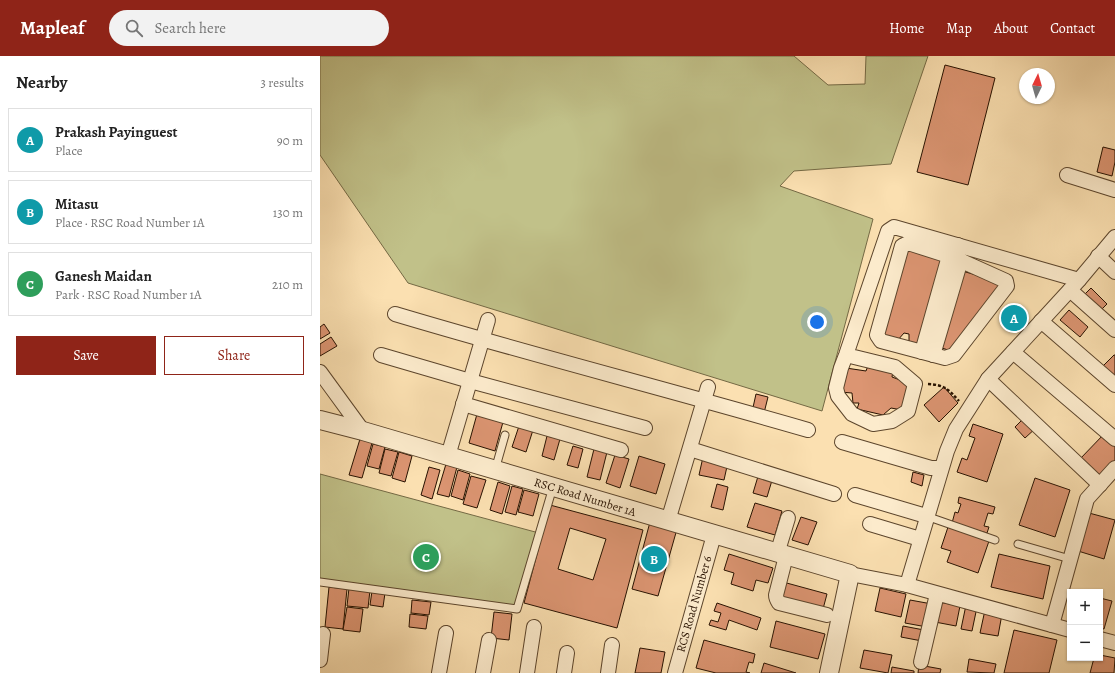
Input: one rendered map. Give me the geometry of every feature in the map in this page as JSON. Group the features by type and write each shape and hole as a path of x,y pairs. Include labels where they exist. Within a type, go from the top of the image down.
{"street":[{"path":"1067,175 1115,190"},
{"path":"846,355 895,367 915,384 908,411 892,421 873,424 852,414 838,396 836,388 841,368 888,231 894,227 956,255 1006,282 1007,286 954,355 945,358 882,341 877,335 902,246 908,243 956,255 1074,285 1115,330"},
{"path":"906,585 941,468 956,429 988,379 1074,285 1115,236"},
{"path":"928,353 956,255"},
{"path":"1098,256 1115,272"},
{"path":"395,314 482,340 706,393 808,430"},
{"path":"448,456 488,320"},
{"path":"1041,320 1115,385"},
{"path":"1013,352 1115,439"},
{"path":"381,355 470,382 645,428"},
{"path":"320,372 363,431"},
{"path":"988,379 1100,484"},
{"path":"668,521 706,393"},
{"path":"463,404 621,450"},
{"name":"RSC Road Number 1A","path":"320,420 363,431 850,574"},
{"path":"842,442 931,468 941,468"},
{"path":"690,449 834,494"},
{"path":"1052,625 1087,499 1115,468"},
{"path":"855,495 926,516"},
{"path":"788,518 776,598 779,602 827,615"},
{"path":"870,524 920,539"},
{"name":"RCS Road Number 6","path":"675,673 714,535"},
{"path":"829,673 850,574 906,585 1067,629"},
{"path":"921,662 937,594"},
{"path":"527,673 534,627"},
{"path":"439,673 446,633"},
{"path":"320,660 323,634"},
{"path":"483,673 489,640"},
{"path":"1103,640 1115,643"},
{"path":"608,673 612,645"},
{"path":"564,673 567,653"}],"lane":[{"path":"495,470 505,435"},
{"path":"320,582 517,609 553,487"},
{"path":"926,516 995,540"},
{"path":"1018,544 1070,559"}],"path":[{"path":"915,384 939,385 945,387 968,410"}],"green space":[{"path":"320,56 794,56 828,85 865,84 866,56 928,56 891,164 794,171 780,186 873,219 822,411 408,283 320,155"},
{"path":"320,474 539,533 517,609 320,582"}],"building":[{"path":"945,65 995,78 968,185 917,172"},
{"path":"1103,147 1115,150 1115,162 1112,176 1097,172"},
{"path":"907,246 942,261 920,348 909,344 909,334 904,333 897,341 883,336 885,321 888,322"},
{"path":"962,271 1005,283 951,351 939,347"},
{"path":"1091,288 1107,304 1102,309 1085,294"},
{"path":"1007,305 1027,323 1021,330 1001,313"},
{"path":"1069,310 1088,327 1080,337 1060,320"},
{"path":"324,324 330,333 320,339 320,327"},
{"path":"331,337 337,346 320,356 320,344"},
{"path":"1115,355 1115,381 1101,368"},
{"path":"869,363 893,371 892,377 908,383 902,410 891,408 883,415 857,409 859,403 853,403 852,393 840,392 846,368 866,371"},
{"path":"944,387 958,403 939,422 924,405"},
{"path":"756,394 768,397 764,413 752,412"},
{"path":"477,414 503,422 495,451 469,443"},
{"path":"1026,416 1037,427 1025,438 1015,427"},
{"path":"973,424 1003,434 987,482 957,472 962,458 967,460 975,438 969,436"},
{"path":"519,426 533,430 526,452 512,447"},
{"path":"1105,433 1115,443 1115,466 1101,481 1079,460"},
{"path":"547,436 560,439 554,460 542,456"},
{"path":"360,439 372,443 362,478 349,475"},
{"path":"373,444 385,447 379,469 367,466"},
{"path":"573,446 583,449 578,468 567,465"},
{"path":"385,449 398,452 391,476 379,473"},
{"path":"594,449 607,452 600,480 587,477"},
{"path":"399,452 412,456 405,482 392,478"},
{"path":"615,455 629,459 620,488 606,483"},
{"path":"639,456 665,464 656,494 630,486"},
{"path":"703,457 728,462 724,480 699,475"},
{"path":"446,464 457,467 449,497 437,494"},
{"path":"429,467 440,470 432,499 421,495"},
{"path":"458,470 470,474 463,500 451,496"},
{"path":"913,472 924,475 922,486 911,482"},
{"path":"759,473 773,477 767,497 753,493"},
{"path":"471,476 486,480 477,508 463,504"},
{"path":"1035,478 1070,490 1055,537 1019,525"},
{"path":"498,482 510,486 502,514 490,510"},
{"path":"717,484 728,487 723,510 711,507"},
{"path":"512,486 523,489 516,515 505,512"},
{"path":"524,490 539,494 533,516 518,512"},
{"path":"959,497 995,507 993,514 988,513 984,526 989,527 987,533 952,523 955,512 958,513 961,504 958,503"},
{"path":"755,503 782,511 775,535 747,527"},
{"path":"550,505 643,530 617,628 524,603","holes":["570,528 606,539 593,580 558,569"]},
{"path":"1089,513 1115,520 1104,559 1078,551"},
{"path":"801,517 817,522 808,545 792,540"},
{"path":"650,522 677,529 658,596 632,589"},
{"path":"948,527 989,541 978,573 947,562 951,551 941,548"},
{"path":"729,554 773,568 768,583 756,580 753,591 731,584 734,573 724,570"},
{"path":"999,554 1050,566 1043,599 991,587"},
{"path":"783,582 827,594 823,609 779,596"},
{"path":"329,587 347,589 343,629 325,627"},
{"path":"349,588 370,590 368,608 347,606"},
{"path":"880,588 906,594 901,617 875,611"},
{"path":"372,591 385,593 383,607 370,605"},
{"path":"1103,599 1112,601 1103,629"},
{"path":"412,600 431,602 429,615 411,613"},
{"path":"910,600 932,604 927,627 905,623"},
{"path":"939,602 960,606 956,626 935,622"},
{"path":"717,603 761,618 757,630 729,620 726,630 709,625 711,620 718,622 721,613 714,611"},
{"path":"966,605 977,607 972,631 961,629"},
{"path":"347,607 363,609 360,632 343,630"},
{"path":"985,610 1002,614 998,636 980,633"},
{"path":"494,612 512,614 509,640 491,638"},
{"path":"410,614 428,616 426,629 409,627"},
{"path":"776,621 825,634 818,659 770,647"},
{"path":"903,626 924,630 922,641 901,637"},
{"path":"1014,630 1057,640 1049,673 1004,673"},
{"path":"704,640 755,654 753,663 749,662 746,672 750,673 716,673 696,668"},
{"path":"640,648 665,652 661,673 635,673"},
{"path":"864,650 892,655 888,673 860,668"},
{"path":"1103,656 1115,658 1114,673 1090,673 1093,661 1103,661"},
{"path":"969,659 996,664 994,673 967,672"},
{"path":"764,663 796,673 761,673"},
{"path":"919,665 941,669 940,673 918,673"},
{"path":"892,667 914,671 914,673 891,673"}],"place":[{"name":"Prakash Payinguest","path":"1014,318"},
{"name":"Ganesh Maidan","path":"426,557"},
{"name":"Mitasu","path":"654,559"}]}
